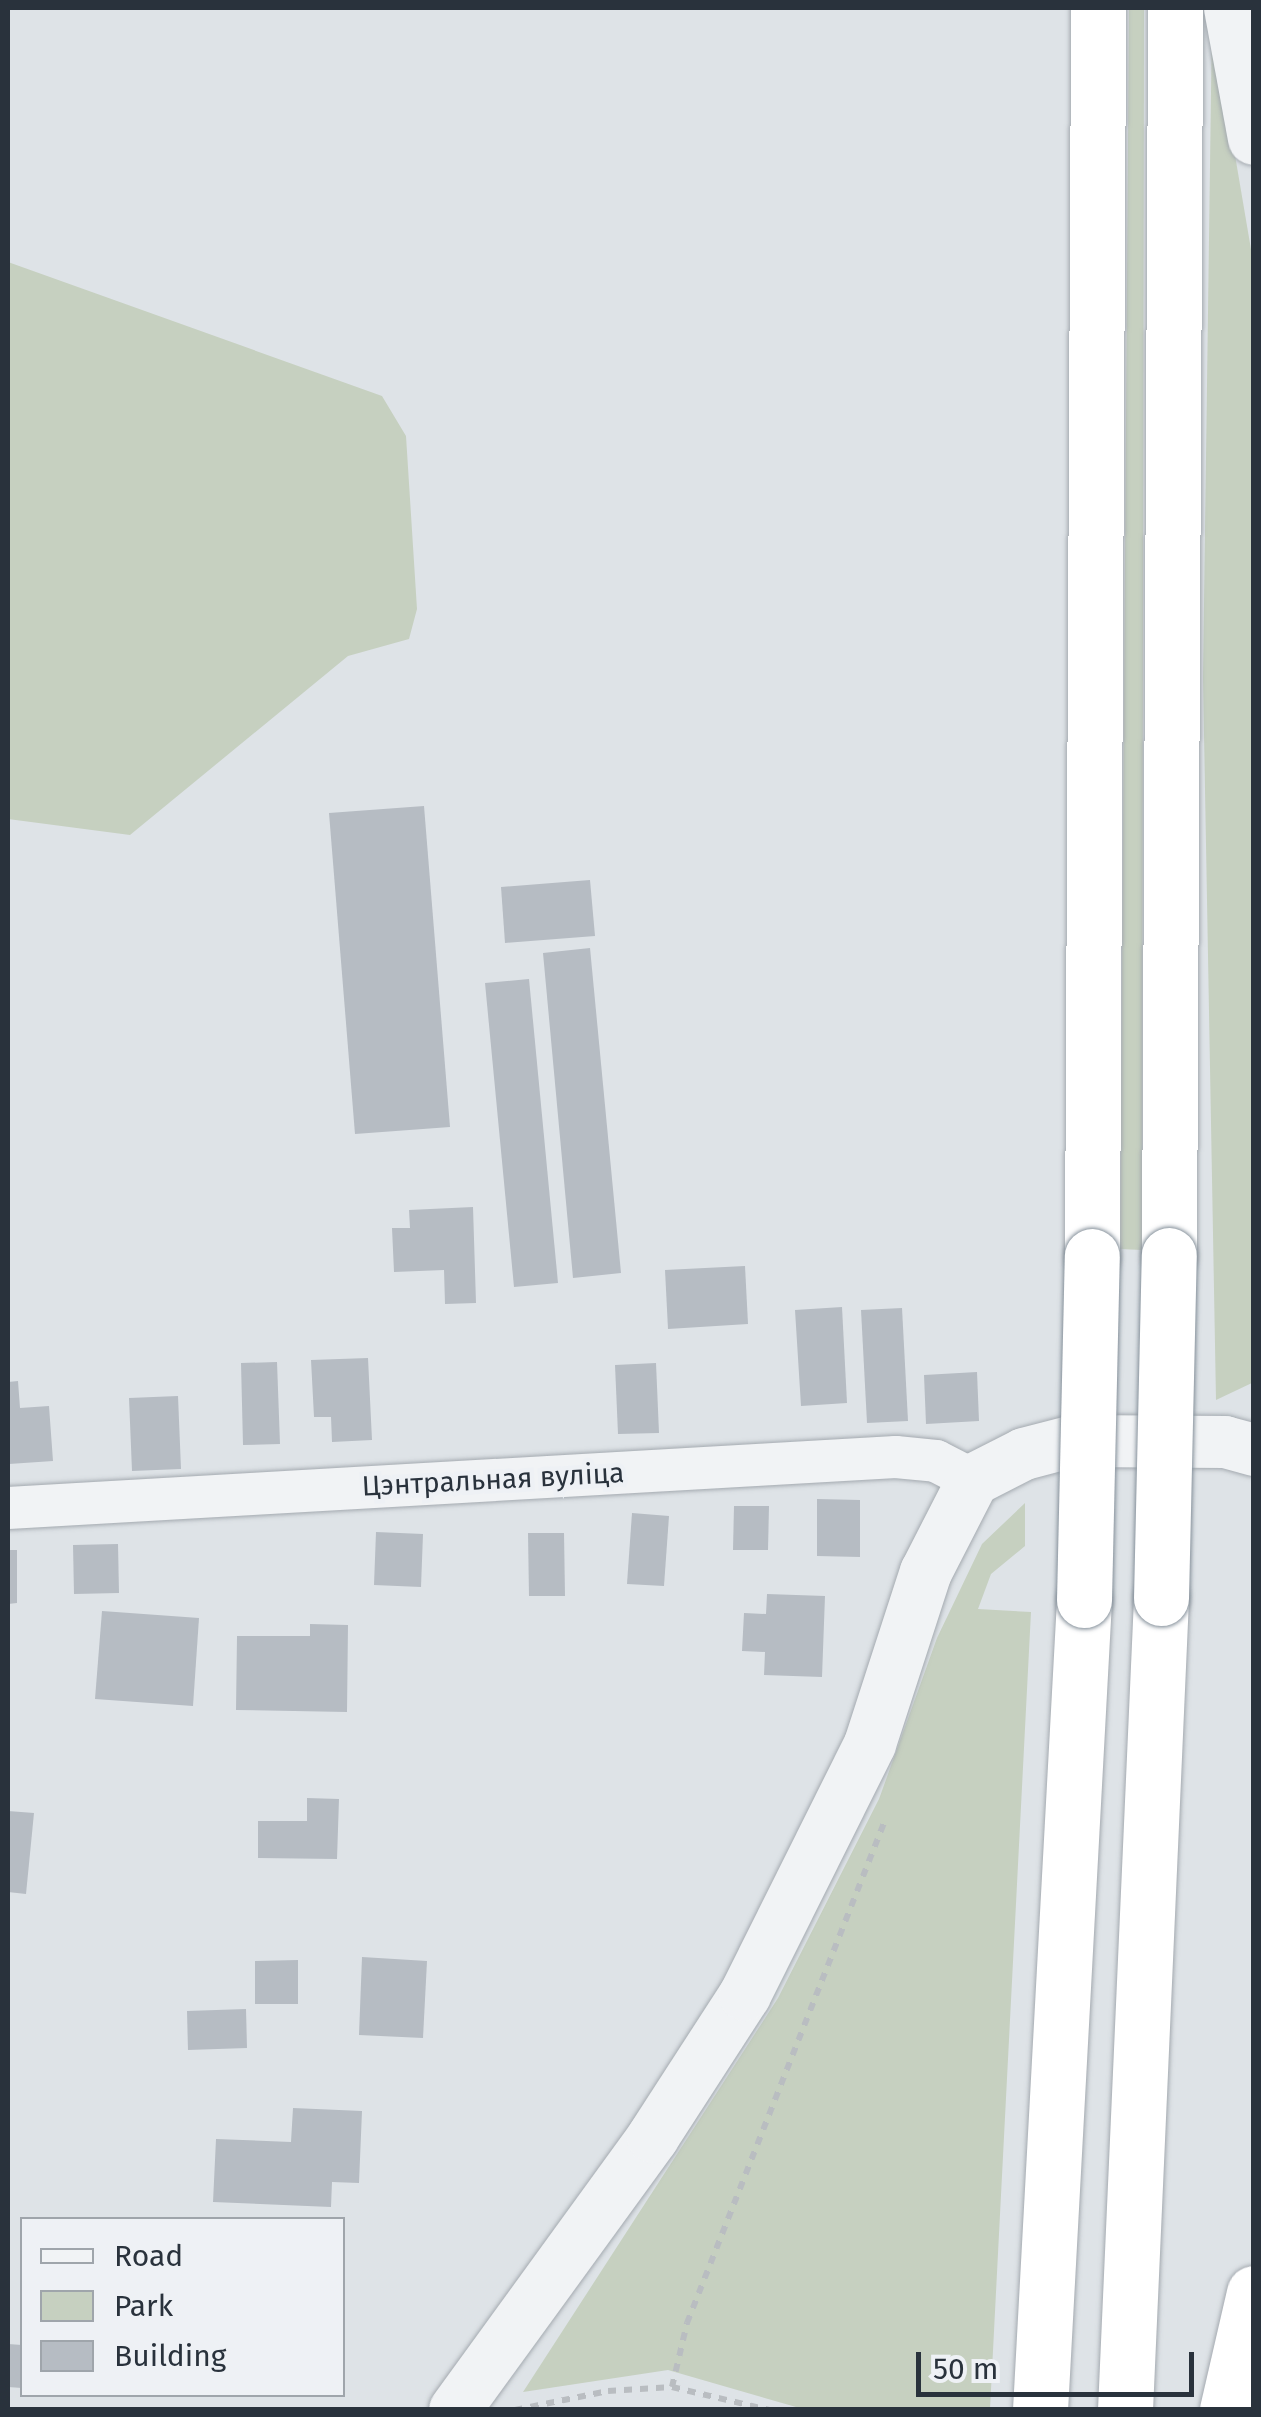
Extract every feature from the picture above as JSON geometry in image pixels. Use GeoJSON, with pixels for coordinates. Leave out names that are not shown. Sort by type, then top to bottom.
{"type":"FeatureCollection","features":[{"type":"Feature","properties":{"kind":"highway"},"geometry":{"type":"LineString","coordinates":[[1040,2410],[1084,1600],[1092,1256],[1098,8]]}},
{"type":"Feature","properties":{"kind":"highway"},"geometry":{"type":"LineString","coordinates":[[1125,2410],[1161,1598],[1169,1254],[1175,8]]}},
{"type":"Feature","properties":{"kind":"highway"},"geometry":{"type":"LineString","coordinates":[[1227,2410],[1254,2294]]}},
{"type":"Feature","properties":{"kind":"street"},"geometry":{"type":"LineString","coordinates":[[1230,8],[1254,139]]}},
{"type":"Feature","properties":{"kind":"street"},"geometry":{"type":"LineString","coordinates":[[455,2410],[653,2138],[745,1995],[870,1744],[926,1572],[973,1480],[1024,1454],[1074,1441],[1244,1440]]}},
{"type":"Feature","properties":{"kind":"street","name":"Цэнтральная вуліца"},"geometry":{"type":"LineString","coordinates":[[8,1508],[896,1458],[936,1460],[973,1480]]}},
{"type":"Feature","properties":{"kind":"path"},"geometry":{"type":"LineString","coordinates":[[672,2387],[687,2323],[888,1813]]}},
{"type":"Feature","properties":{"kind":"path"},"geometry":{"type":"LineString","coordinates":[[515,2410],[608,2391],[672,2387],[769,2410]]}},
{"type":"Feature","properties":{"kind":"green space"},"geometry":{"type":"Polygon","coordinates":[[[1129,8],[1144,8],[1142,1250],[1120,1249],[1129,8]]]}},
{"type":"Feature","properties":{"kind":"green space"},"geometry":{"type":"Polygon","coordinates":[[[1212,20],[1254,267],[1254,1382],[1216,1400],[1203,678],[1212,20]]]}},
{"type":"Feature","properties":{"kind":"green space"},"geometry":{"type":"Polygon","coordinates":[[[8,262],[382,396],[406,436],[417,609],[409,639],[348,656],[130,835],[8,819],[8,262]]]}},
{"type":"Feature","properties":{"kind":"green space"},"geometry":{"type":"Polygon","coordinates":[[[1025,1503],[1025,1546],[991,1574],[978,1609],[1031,1612],[990,2409],[803,2409],[668,2370],[523,2392],[778,1998],[879,1799],[937,1638],[982,1544],[1025,1503]]]}},
{"type":"Feature","properties":{"kind":"building"},"geometry":{"type":"Polygon","coordinates":[[[424,806],[450,1127],[355,1134],[329,813],[424,806]]]}},
{"type":"Feature","properties":{"kind":"building"},"geometry":{"type":"Polygon","coordinates":[[[590,880],[595,936],[505,943],[501,887],[590,880]]]}},
{"type":"Feature","properties":{"kind":"building"},"geometry":{"type":"Polygon","coordinates":[[[590,948],[621,1273],[573,1278],[543,953],[590,948]]]}},
{"type":"Feature","properties":{"kind":"building"},"geometry":{"type":"Polygon","coordinates":[[[529,979],[558,1283],[514,1287],[485,983],[529,979]]]}},
{"type":"Feature","properties":{"kind":"building"},"geometry":{"type":"Polygon","coordinates":[[[473,1207],[476,1303],[445,1304],[444,1270],[394,1272],[392,1228],[410,1228],[409,1210],[473,1207]]]}},
{"type":"Feature","properties":{"kind":"building"},"geometry":{"type":"Polygon","coordinates":[[[745,1266],[748,1324],[668,1329],[665,1270],[745,1266]]]}},
{"type":"Feature","properties":{"kind":"building"},"geometry":{"type":"Polygon","coordinates":[[[842,1307],[847,1403],[801,1406],[795,1310],[842,1307]]]}},
{"type":"Feature","properties":{"kind":"building"},"geometry":{"type":"Polygon","coordinates":[[[902,1308],[908,1421],[867,1423],[861,1310],[902,1308]]]}},
{"type":"Feature","properties":{"kind":"building"},"geometry":{"type":"Polygon","coordinates":[[[368,1358],[372,1440],[332,1442],[331,1417],[314,1417],[311,1360],[368,1358]]]}},
{"type":"Feature","properties":{"kind":"building"},"geometry":{"type":"Polygon","coordinates":[[[277,1362],[280,1444],[243,1445],[241,1363],[277,1362]]]}},
{"type":"Feature","properties":{"kind":"building"},"geometry":{"type":"Polygon","coordinates":[[[656,1363],[659,1433],[618,1434],[615,1365],[656,1363]]]}},
{"type":"Feature","properties":{"kind":"building"},"geometry":{"type":"Polygon","coordinates":[[[977,1372],[979,1421],[926,1424],[924,1375],[977,1372]]]}},
{"type":"Feature","properties":{"kind":"building"},"geometry":{"type":"Polygon","coordinates":[[[18,1381],[20,1408],[49,1406],[53,1461],[9,1464],[8,1382],[18,1381]]]}},
{"type":"Feature","properties":{"kind":"building"},"geometry":{"type":"Polygon","coordinates":[[[178,1396],[181,1469],[132,1471],[129,1398],[178,1396]]]}},
{"type":"Feature","properties":{"kind":"building"},"geometry":{"type":"Polygon","coordinates":[[[817,1499],[860,1500],[860,1557],[817,1556],[817,1499]]]}},
{"type":"Feature","properties":{"kind":"building"},"geometry":{"type":"Polygon","coordinates":[[[734,1506],[769,1506],[768,1550],[733,1550],[734,1506]]]}},
{"type":"Feature","properties":{"kind":"building"},"geometry":{"type":"Polygon","coordinates":[[[632,1513],[669,1516],[664,1586],[627,1584],[632,1513]]]}},
{"type":"Feature","properties":{"kind":"building"},"geometry":{"type":"Polygon","coordinates":[[[376,1532],[423,1534],[421,1587],[374,1585],[376,1532]]]}},
{"type":"Feature","properties":{"kind":"building"},"geometry":{"type":"Polygon","coordinates":[[[528,1533],[564,1533],[565,1596],[529,1596],[528,1533]]]}},
{"type":"Feature","properties":{"kind":"building"},"geometry":{"type":"Polygon","coordinates":[[[118,1544],[119,1593],[74,1594],[73,1545],[118,1544]]]}},
{"type":"Feature","properties":{"kind":"building"},"geometry":{"type":"Polygon","coordinates":[[[8,1550],[17,1550],[17,1603],[8,1604],[8,1550]]]}},
{"type":"Feature","properties":{"kind":"building"},"geometry":{"type":"Polygon","coordinates":[[[767,1594],[825,1596],[822,1677],[764,1675],[765,1652],[742,1651],[744,1613],[766,1614],[767,1594]]]}},
{"type":"Feature","properties":{"kind":"building"},"geometry":{"type":"Polygon","coordinates":[[[102,1611],[199,1618],[193,1706],[95,1699],[102,1611]]]}},
{"type":"Feature","properties":{"kind":"building"},"geometry":{"type":"Polygon","coordinates":[[[310,1624],[348,1625],[347,1712],[236,1710],[237,1636],[310,1636],[310,1624]]]}},
{"type":"Feature","properties":{"kind":"building"},"geometry":{"type":"Polygon","coordinates":[[[307,1798],[339,1799],[337,1859],[258,1858],[258,1821],[307,1821],[307,1798]]]}},
{"type":"Feature","properties":{"kind":"building"},"geometry":{"type":"Polygon","coordinates":[[[8,1811],[34,1813],[26,1894],[8,1892],[8,1811]]]}},
{"type":"Feature","properties":{"kind":"building"},"geometry":{"type":"Polygon","coordinates":[[[362,1957],[427,1961],[423,2038],[359,2035],[362,1957]]]}},
{"type":"Feature","properties":{"kind":"building"},"geometry":{"type":"Polygon","coordinates":[[[298,1960],[298,2004],[255,2004],[255,1961],[298,1960]]]}},
{"type":"Feature","properties":{"kind":"building"},"geometry":{"type":"Polygon","coordinates":[[[246,2009],[247,2048],[188,2050],[187,2011],[246,2009]]]}},
{"type":"Feature","properties":{"kind":"building"},"geometry":{"type":"Polygon","coordinates":[[[293,2108],[362,2111],[359,2183],[332,2182],[331,2207],[213,2202],[216,2139],[291,2142],[293,2108]]]}},
{"type":"Feature","properties":{"kind":"building"},"geometry":{"type":"Polygon","coordinates":[[[8,2344],[20,2345],[20,2388],[8,2387],[8,2344]]]}}]}
